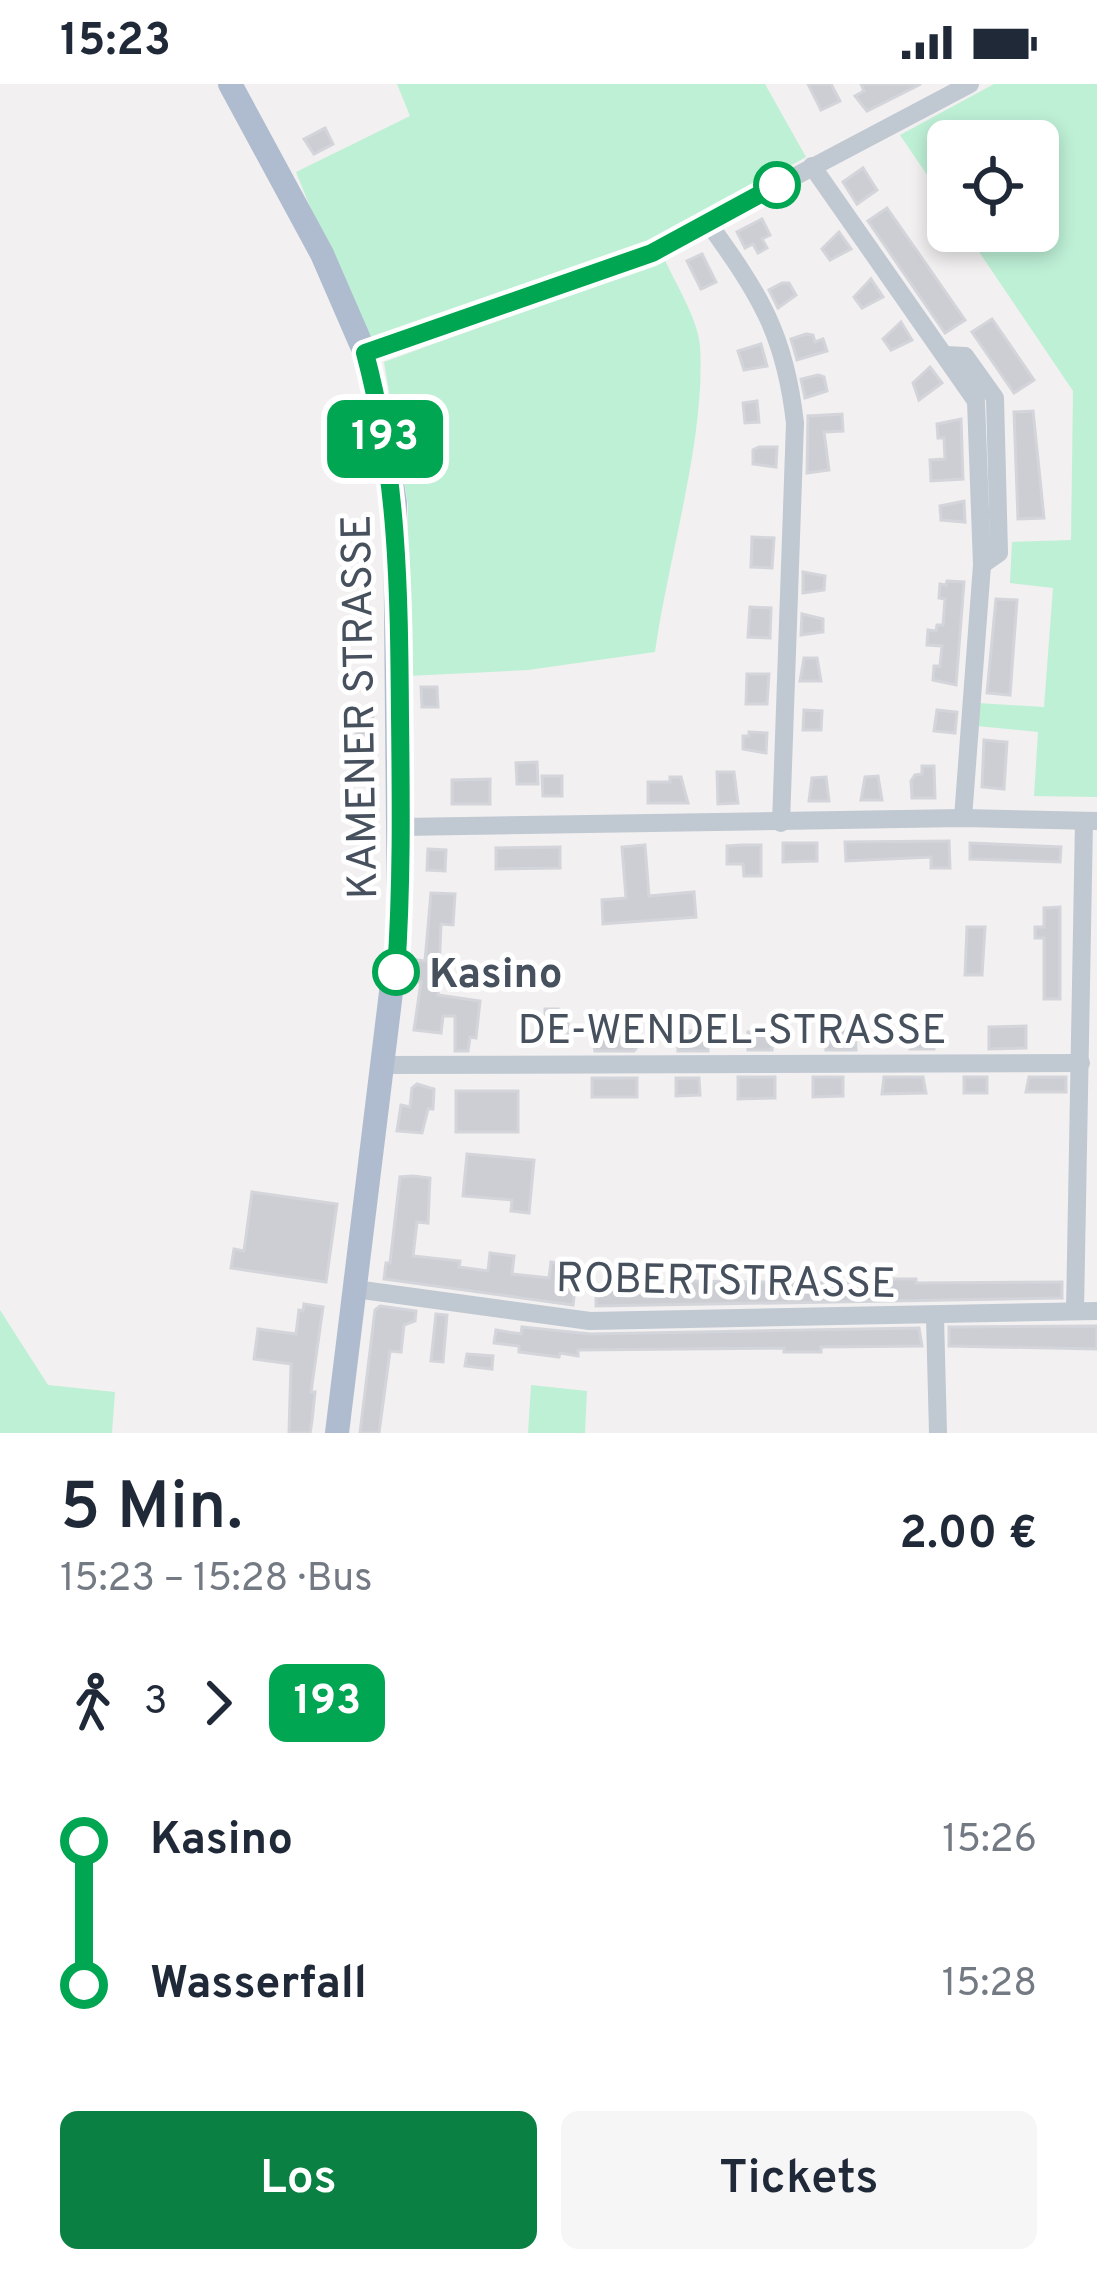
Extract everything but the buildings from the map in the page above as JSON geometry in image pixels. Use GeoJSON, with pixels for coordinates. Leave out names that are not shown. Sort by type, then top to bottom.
{"type":"FeatureCollection","features":[{"type":"Feature","properties":{"kind":"main road","name":"KAMENER STRASSE"},"geometry":{"type":"LineString","coordinates":[[230,84],[322,254],[365,353],[381,412],[395,503],[401,826],[398,950],[338,1433]]}},
{"type":"Feature","properties":{"kind":"street"},"geometry":{"type":"LineString","coordinates":[[365,353],[652,253],[970,84]]}},
{"type":"Feature","properties":{"kind":"street"},"geometry":{"type":"LineString","coordinates":[[812,166],[976,400],[988,448],[963,818]]}},
{"type":"Feature","properties":{"kind":"street"},"geometry":{"type":"LineString","coordinates":[[709,224],[771,317],[790,379],[795,423],[782,823]]}},
{"type":"Feature","properties":{"kind":"street"},"geometry":{"type":"LineString","coordinates":[[401,826],[963,818],[1091,821],[1075,1311]]}},
{"type":"Feature","properties":{"kind":"street","name":"DE-WENDEL-STRASSE"},"geometry":{"type":"LineString","coordinates":[[382,1065],[1081,1063]]}},
{"type":"Feature","properties":{"kind":"street","name":"ROBERTSTRASSE"},"geometry":{"type":"LineString","coordinates":[[355,1288],[590,1321],[1097,1311]]}},
{"type":"Feature","properties":{"kind":"street"},"geometry":{"type":"LineString","coordinates":[[935,1317],[938,1433]]}},
{"type":"Feature","properties":{"kind":"green space"},"geometry":{"type":"Polygon","coordinates":[[[397,84],[765,84],[806,157],[668,235],[366,346],[296,172],[410,116],[397,84]]]}},
{"type":"Feature","properties":{"kind":"green space"},"geometry":{"type":"Polygon","coordinates":[[[994,84],[1097,84],[1097,797],[1034,796],[1038,732],[977,726],[978,703],[1044,707],[1053,588],[1010,583],[1012,542],[1071,540],[1073,391],[979,252],[1059,252],[1059,120],[928,120],[994,84]]]}},
{"type":"Feature","properties":{"kind":"green space"},"geometry":{"type":"Polygon","coordinates":[[[927,120],[927,175],[900,135],[927,120]]]}},
{"type":"Feature","properties":{"kind":"green space"},"geometry":{"type":"Polygon","coordinates":[[[665,260],[695,325],[700,382],[692,458],[655,652],[528,670],[408,676],[408,505],[384,362],[665,260]]]}},
{"type":"Feature","properties":{"kind":"green space"},"geometry":{"type":"Polygon","coordinates":[[[0,1310],[48,1385],[115,1392],[112,1433],[0,1433],[0,1310]]]}},
{"type":"Feature","properties":{"kind":"green space"},"geometry":{"type":"Polygon","coordinates":[[[531,1385],[587,1391],[585,1433],[528,1433],[531,1385]]]}},
{"type":"Feature","properties":{"kind":"bus line","name":"193"},"geometry":{"type":"LineString","coordinates":[[396,972],[402,875],[395,503],[381,412],[365,353],[652,253],[777,185]]}},
{"type":"Feature","properties":{"kind":"place","name":"Kasino"},"geometry":{"type":"Point","coordinates":[396,972]}}]}
